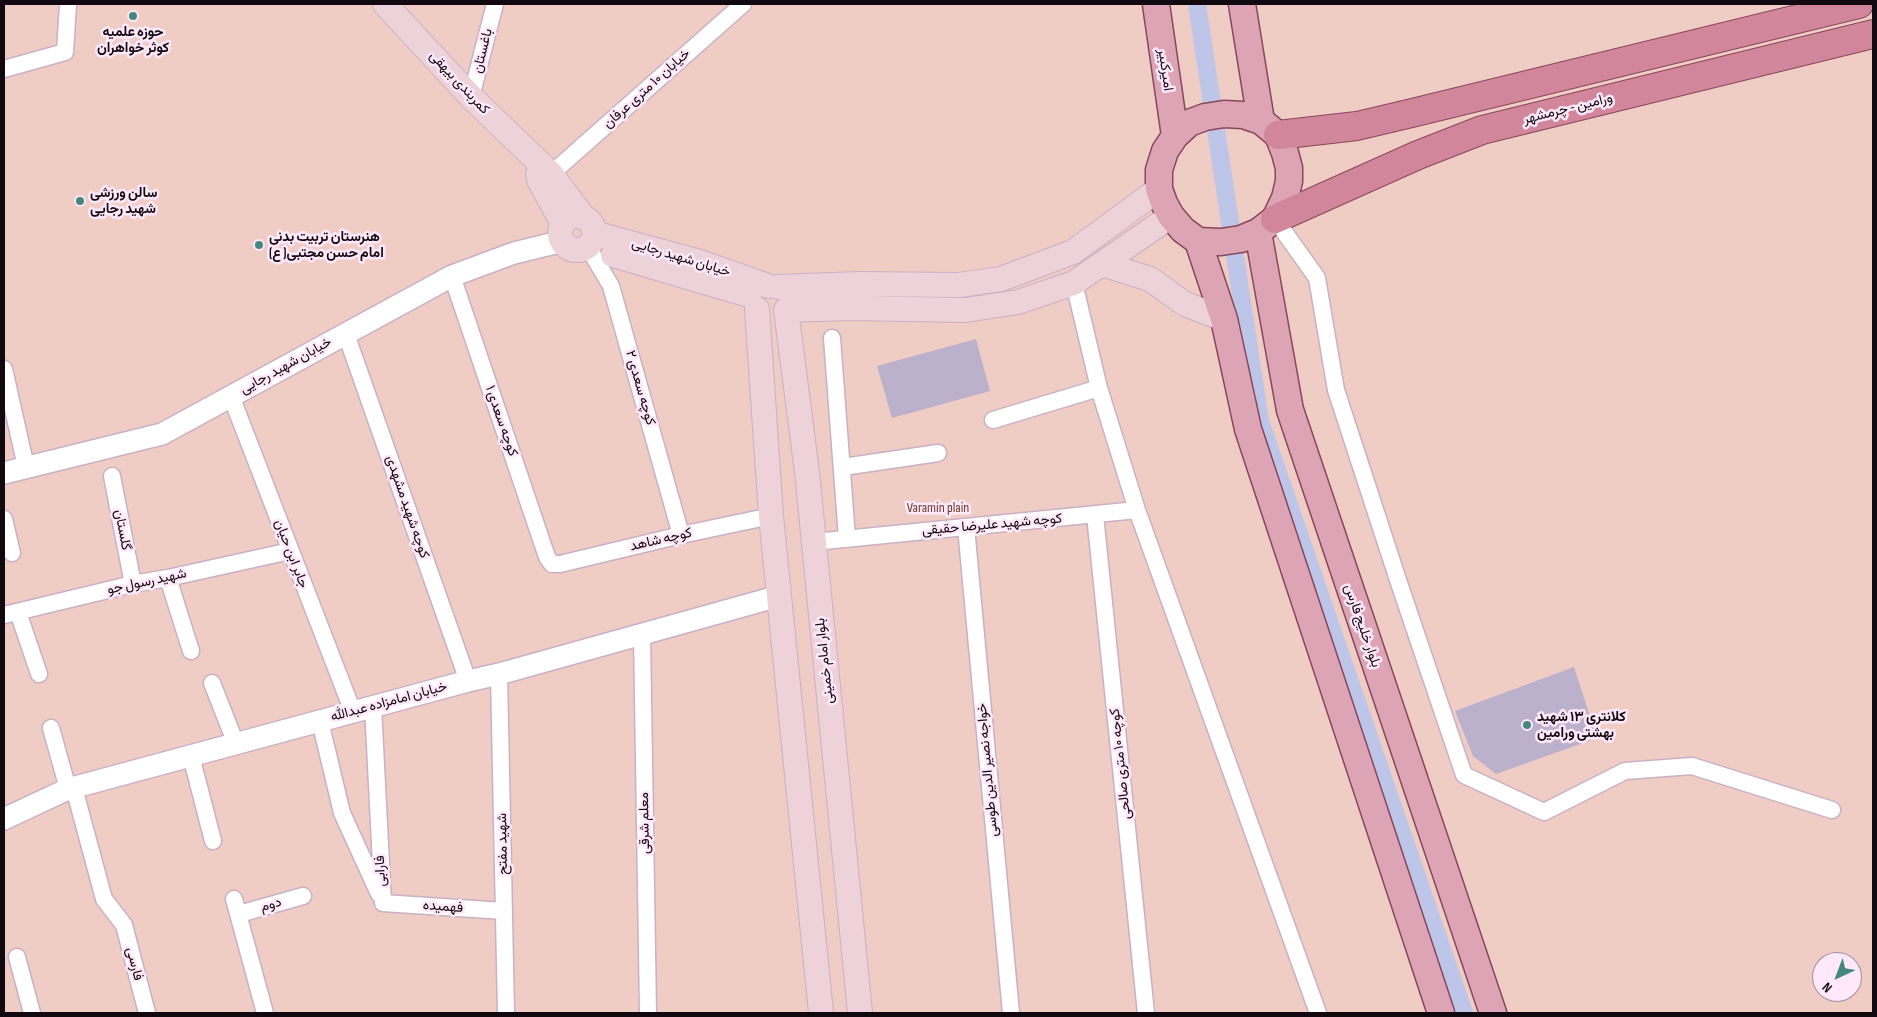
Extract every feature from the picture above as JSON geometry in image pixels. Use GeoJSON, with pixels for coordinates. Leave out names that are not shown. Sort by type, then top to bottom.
{"type":"FeatureCollection","features":[{"type":"Feature","properties":{"kind":"highway"},"geometry":{"type":"LineString","coordinates":[[1269,128],[1357,126],[1859,4]]}},
{"type":"Feature","properties":{"kind":"highway","name":"ورامین - چرمشهر"},"geometry":{"type":"LineString","coordinates":[[1239,235],[1418,155],[1482,130],[1873,34]]}},
{"type":"Feature","properties":{"kind":"main road","name":"کمربندی بیهقی"},"geometry":{"type":"LineString","coordinates":[[385,4],[471,98],[543,167]]}},
{"type":"Feature","properties":{"kind":"main road","name":"امیرکبیر"},"geometry":{"type":"LineString","coordinates":[[1156,4],[1175,136]]}},
{"type":"Feature","properties":{"kind":"main road"},"geometry":{"type":"LineString","coordinates":[[1242,4],[1269,128],[1285,153],[1289,181],[1285,198],[1239,235],[1224,319],[1248,429],[1441,1013]]}},
{"type":"Feature","properties":{"kind":"main road"},"geometry":{"type":"LineString","coordinates":[[1239,235],[1183,230],[1171,216],[1159,189],[1161,164],[1165,151],[1175,136],[1189,123],[1215,115],[1243,115],[1269,128]]}},
{"type":"Feature","properties":{"kind":"main road"},"geometry":{"type":"LineString","coordinates":[[543,167],[539,180],[578,233]]}},
{"type":"Feature","properties":{"kind":"main road"},"geometry":{"type":"LineString","coordinates":[[821,1013],[771,516],[765,295],[861,284],[959,285],[1001,279],[1073,252],[1159,189]]}},
{"type":"Feature","properties":{"kind":"main road"},"geometry":{"type":"LineString","coordinates":[[786,310],[851,308],[965,310],[1018,302],[1074,283],[1171,216]]}},
{"type":"Feature","properties":{"kind":"main road","name":"خیابان شهید رجایی"},"geometry":{"type":"LineString","coordinates":[[578,233],[700,262],[765,295],[763,317],[768,319],[779,317],[786,310]]}},
{"type":"Feature","properties":{"kind":"main road","name":"بلوار خلیج فارس"},"geometry":{"type":"LineString","coordinates":[[1239,235],[1290,410],[1493,1013]]}},
{"type":"Feature","properties":{"kind":"main road"},"geometry":{"type":"LineString","coordinates":[[1102,264],[1150,279],[1185,304],[1224,319]]}},
{"type":"Feature","properties":{"kind":"main road","name":"بلوار امام خمینی"},"geometry":{"type":"LineString","coordinates":[[786,310],[807,472],[860,1013]]}},
{"type":"Feature","properties":{"kind":"street"},"geometry":{"type":"LineString","coordinates":[[4,69],[65,52],[68,4]]}},
{"type":"Feature","properties":{"kind":"street","name":"باغستان"},"geometry":{"type":"LineString","coordinates":[[471,98],[495,4]]}},
{"type":"Feature","properties":{"kind":"street","name":"خیابان ۱۰ متری عرفان"},"geometry":{"type":"LineString","coordinates":[[543,167],[743,4]]}},
{"type":"Feature","properties":{"kind":"street","name":"خیابان شهید رجایی"},"geometry":{"type":"LineString","coordinates":[[4,472],[162,434],[452,276],[514,253],[578,233]]}},
{"type":"Feature","properties":{"kind":"street","name":"کوچه سعدی ۲"},"geometry":{"type":"LineString","coordinates":[[578,233],[611,286],[681,535]]}},
{"type":"Feature","properties":{"kind":"street"},"geometry":{"type":"LineString","coordinates":[[1239,235],[1317,278],[1336,390],[1464,775],[1544,812],[1625,771],[1692,766],[1832,810]]}},
{"type":"Feature","properties":{"kind":"street","name":"کوچه سعدی ۱"},"geometry":{"type":"LineString","coordinates":[[452,276],[546,557],[552,564]]}},
{"type":"Feature","properties":{"kind":"street"},"geometry":{"type":"LineString","coordinates":[[1074,283],[1099,388],[1138,510],[1318,1013]]}},
{"type":"Feature","properties":{"kind":"street","name":"کوچه شهید مشهدی"},"geometry":{"type":"LineString","coordinates":[[346,334],[468,681]]}},
{"type":"Feature","properties":{"kind":"street"},"geometry":{"type":"LineString","coordinates":[[832,338],[847,538]]}},
{"type":"Feature","properties":{"kind":"street"},"geometry":{"type":"LineString","coordinates":[[4,369],[26,467]]}},
{"type":"Feature","properties":{"kind":"street"},"geometry":{"type":"LineString","coordinates":[[993,420],[1099,388]]}},
{"type":"Feature","properties":{"kind":"street","name":"جابر ابن حیان"},"geometry":{"type":"LineString","coordinates":[[231,396],[353,712]]}},
{"type":"Feature","properties":{"kind":"street"},"geometry":{"type":"LineString","coordinates":[[843,467],[938,453]]}},
{"type":"Feature","properties":{"kind":"street","name":"گلستان"},"geometry":{"type":"LineString","coordinates":[[112,476],[132,584]]}},
{"type":"Feature","properties":{"kind":"street","name":"کوچه شهید علیرضا حقیقی"},"geometry":{"type":"LineString","coordinates":[[814,542],[1138,510]]}},
{"type":"Feature","properties":{"kind":"street","name":"کوچه ۱۰ متری صالحی"},"geometry":{"type":"LineString","coordinates":[[1096,515],[1146,1013]]}},
{"type":"Feature","properties":{"kind":"street","name":"کوچه شاهد"},"geometry":{"type":"LineString","coordinates":[[552,564],[560,564],[771,516]]}},
{"type":"Feature","properties":{"kind":"street"},"geometry":{"type":"LineString","coordinates":[[4,518],[12,553]]}},
{"type":"Feature","properties":{"kind":"street","name":"خواجه نصیر الدین طوسی"},"geometry":{"type":"LineString","coordinates":[[966,527],[1011,1013]]}},
{"type":"Feature","properties":{"kind":"street","name":"شهید رسول جو"},"geometry":{"type":"LineString","coordinates":[[11,614],[132,584],[290,551]]}},
{"type":"Feature","properties":{"kind":"street"},"geometry":{"type":"LineString","coordinates":[[168,578],[191,651]]}},
{"type":"Feature","properties":{"kind":"street","name":"خیابان امامزاده عبدالله"},"geometry":{"type":"LineString","coordinates":[[4,819],[71,789],[373,706],[499,674],[779,596]]}},
{"type":"Feature","properties":{"kind":"street"},"geometry":{"type":"LineString","coordinates":[[11,614],[39,674]]}},
{"type":"Feature","properties":{"kind":"street","name":"معلم شرقی"},"geometry":{"type":"LineString","coordinates":[[642,634],[648,1013]]}},
{"type":"Feature","properties":{"kind":"street","name":"شهید مفتح"},"geometry":{"type":"LineString","coordinates":[[499,674],[506,1013]]}},
{"type":"Feature","properties":{"kind":"street"},"geometry":{"type":"LineString","coordinates":[[212,682],[236,744]]}},
{"type":"Feature","properties":{"kind":"street","name":"فارابی"},"geometry":{"type":"LineString","coordinates":[[373,706],[383,903]]}},
{"type":"Feature","properties":{"kind":"street","name":"فارابی"},"geometry":{"type":"LineString","coordinates":[[320,721],[342,813],[383,903]]}},
{"type":"Feature","properties":{"kind":"street","name":"فارسی"},"geometry":{"type":"LineString","coordinates":[[51,728],[104,899],[119,916],[124,925],[147,1013]]}},
{"type":"Feature","properties":{"kind":"street"},"geometry":{"type":"LineString","coordinates":[[191,756],[213,840]]}},
{"type":"Feature","properties":{"kind":"street","name":"دوم"},"geometry":{"type":"LineString","coordinates":[[265,1013],[237,907],[303,896]]}},
{"type":"Feature","properties":{"kind":"street","name":"فهمیده"},"geometry":{"type":"LineString","coordinates":[[383,903],[504,911]]}},
{"type":"Feature","properties":{"kind":"street"},"geometry":{"type":"LineString","coordinates":[[17,958],[32,1013]]}},
{"type":"Feature","properties":{"kind":"green space","name":"Varamin plain"},"geometry":{"type":"Polygon","coordinates":[[[4,4],[1873,4],[1873,1013],[4,1013],[4,4]]]}},
{"type":"Feature","properties":{"kind":"building"},"geometry":{"type":"Polygon","coordinates":[[[976,339],[990,391],[892,418],[877,366],[976,339]]]}},
{"type":"Feature","properties":{"kind":"building","name":"کلانتری ۱۳ شهید بهشتی ورامین"},"geometry":{"type":"Polygon","coordinates":[[[1574,667],[1597,738],[1496,774],[1473,756],[1455,711],[1574,667]]]}},
{"type":"Feature","properties":{"kind":"waterway"},"geometry":{"type":"LineString","coordinates":[[1197,4],[1260,421],[1464,1013]]}},
{"type":"Feature","properties":{"kind":"place","name":"حوزه علمیه کوثر خواهران"},"geometry":{"type":"Point","coordinates":[133,16]}},
{"type":"Feature","properties":{"kind":"place","name":"سالن ورزشی شهید رجایی"},"geometry":{"type":"Point","coordinates":[80,201]}},
{"type":"Feature","properties":{"kind":"place","name":"هنرستان تربیت بدنی امام حسن مجتبی( ع)"},"geometry":{"type":"Point","coordinates":[259,245]}},
{"type":"Feature","properties":{"kind":"place","name":"کلانتری ۱۳ شهید بهشتی ورامین"},"geometry":{"type":"Point","coordinates":[1527,725]}}]}
